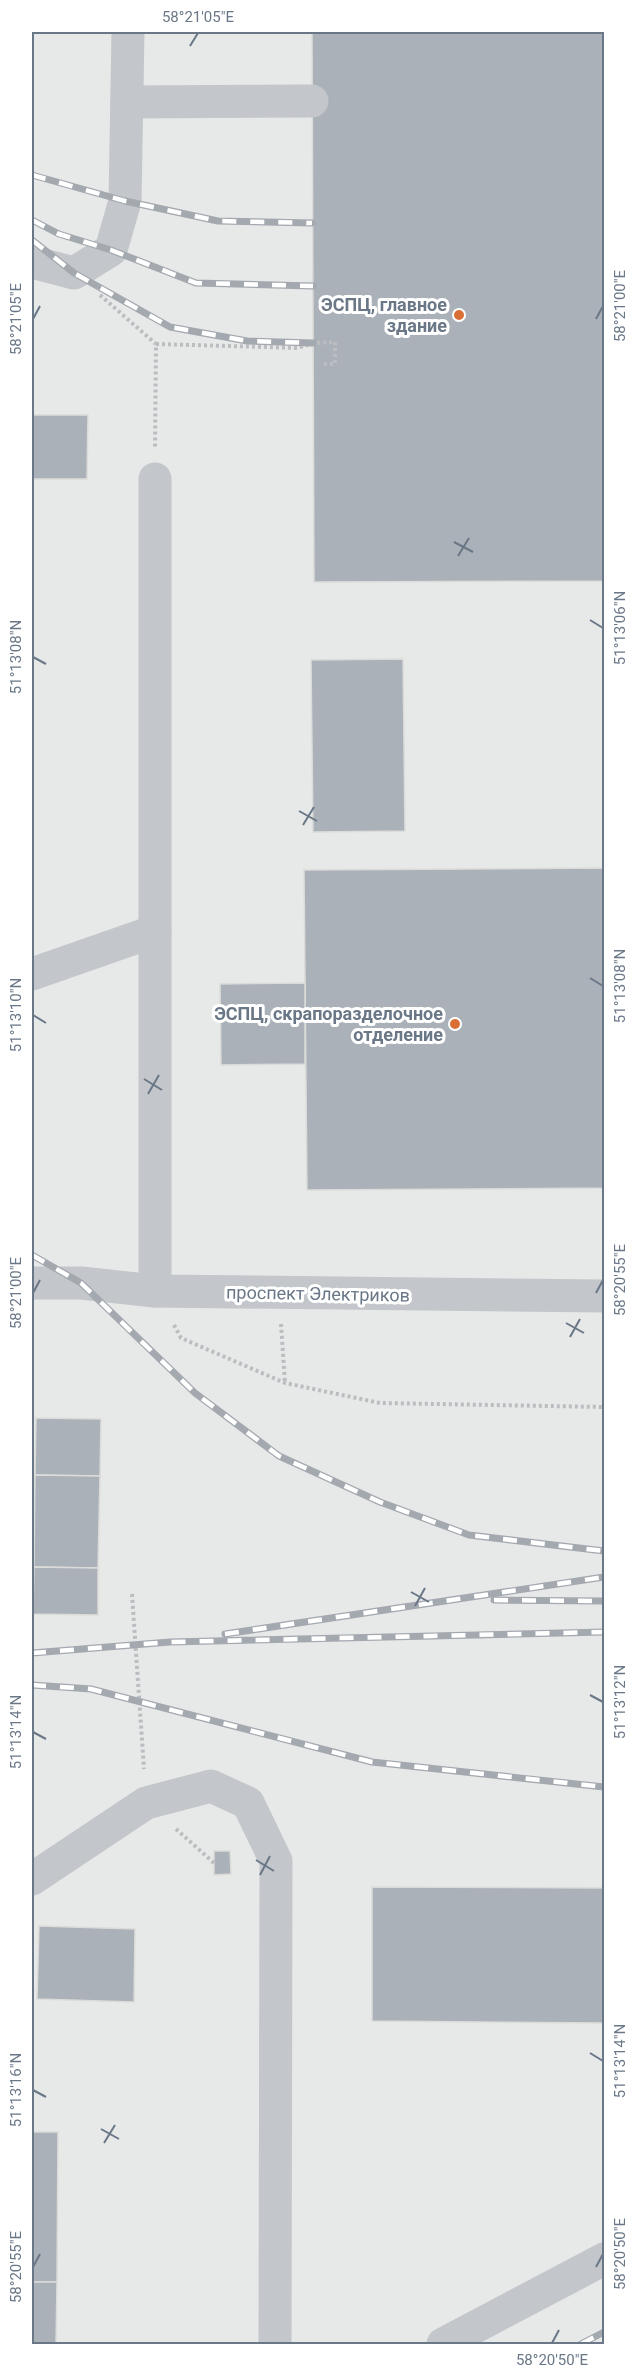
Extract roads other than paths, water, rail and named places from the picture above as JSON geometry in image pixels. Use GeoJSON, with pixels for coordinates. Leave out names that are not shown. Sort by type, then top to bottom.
{"type":"FeatureCollection","features":[{"type":"Feature","properties":{"kind":"street"},"geometry":{"type":"LineString","coordinates":[[32,262],[75,273],[111,250],[125,201],[128,32]]}},
{"type":"Feature","properties":{"kind":"street"},"geometry":{"type":"LineString","coordinates":[[127,102],[312,101]]}},
{"type":"Feature","properties":{"kind":"street"},"geometry":{"type":"LineString","coordinates":[[154,1291],[155,479]]}},
{"type":"Feature","properties":{"kind":"street"},"geometry":{"type":"LineString","coordinates":[[32,974],[155,931]]}},
{"type":"Feature","properties":{"kind":"street","name":"проспект Электриков"},"geometry":{"type":"LineString","coordinates":[[32,1283],[81,1283],[154,1291],[279,1294],[604,1296]]}},
{"type":"Feature","properties":{"kind":"street"},"geometry":{"type":"LineString","coordinates":[[32,1879],[147,1803],[211,1786],[248,1803],[276,1861],[275,2344]]}},
{"type":"Feature","properties":{"kind":"street"},"geometry":{"type":"LineString","coordinates":[[443,2344],[604,2259]]}},
{"type":"Feature","properties":{"kind":"railway"},"geometry":{"type":"LineString","coordinates":[[32,175],[125,201],[218,221],[312,223]]}},
{"type":"Feature","properties":{"kind":"railway"},"geometry":{"type":"LineString","coordinates":[[32,220],[59,234],[111,250],[196,283],[313,286]]}},
{"type":"Feature","properties":{"kind":"railway"},"geometry":{"type":"LineString","coordinates":[[32,240],[74,273],[170,327],[247,341],[313,343]]}},
{"type":"Feature","properties":{"kind":"railway"},"geometry":{"type":"LineString","coordinates":[[32,1255],[81,1283],[195,1393],[279,1456],[380,1502],[469,1535],[604,1551]]}},
{"type":"Feature","properties":{"kind":"railway"},"geometry":{"type":"LineString","coordinates":[[225,1634],[604,1577]]}},
{"type":"Feature","properties":{"kind":"railway"},"geometry":{"type":"LineString","coordinates":[[494,1600],[604,1601]]}},
{"type":"Feature","properties":{"kind":"railway"},"geometry":{"type":"LineString","coordinates":[[32,1653],[170,1642],[604,1632]]}},
{"type":"Feature","properties":{"kind":"railway"},"geometry":{"type":"LineString","coordinates":[[32,1685],[91,1689],[372,1762],[604,1787]]}},
{"type":"Feature","properties":{"kind":"railway"},"geometry":{"type":"LineString","coordinates":[[581,2344],[604,2332]]}},
{"type":"Feature","properties":{"kind":"place","name":"ЭСПЦ, главное здание"},"geometry":{"type":"Point","coordinates":[459,315]}},
{"type":"Feature","properties":{"kind":"place","name":"ЭСПЦ, скрапоразделочное отделение"},"geometry":{"type":"Point","coordinates":[455,1024]}}]}
